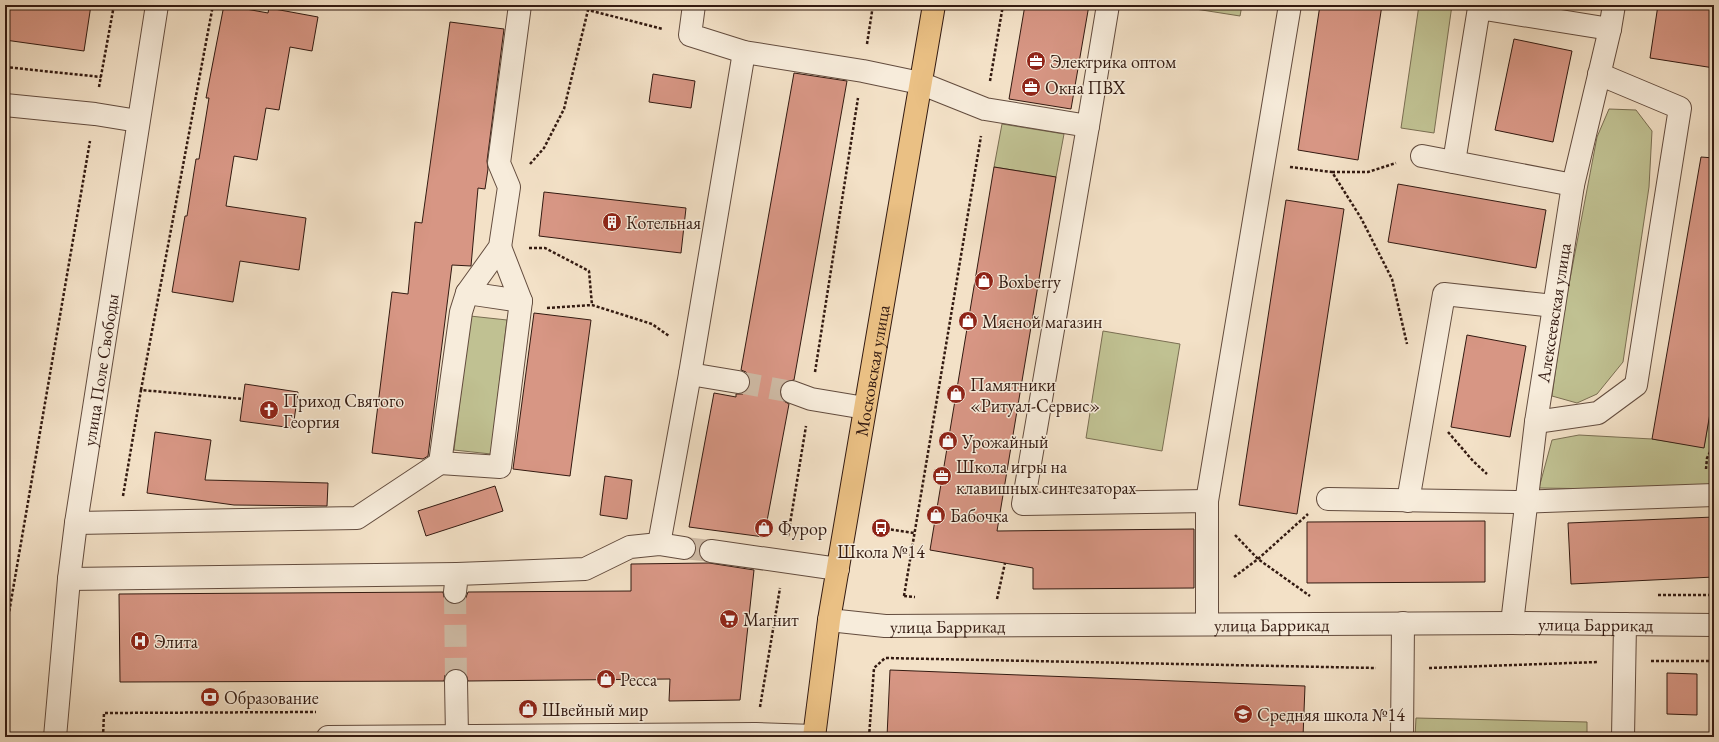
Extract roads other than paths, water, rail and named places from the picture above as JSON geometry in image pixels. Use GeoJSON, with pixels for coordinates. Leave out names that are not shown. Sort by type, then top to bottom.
{"type":"FeatureCollection","features":[{"type":"Feature","properties":{"kind":"main road","name":"Московская улица"},"geometry":{"type":"LineString","coordinates":[[814,737],[829,620],[934,5]]}},
{"type":"Feature","properties":{"kind":"street","name":"улица Поле Свободы"},"geometry":{"type":"LineString","coordinates":[[56,737],[69,579],[76,523],[157,5]]}},
{"type":"Feature","properties":{"kind":"street"},"geometry":{"type":"LineString","coordinates":[[440,463],[461,312],[467,293],[500,247],[509,187],[499,163],[520,5]]}},
{"type":"Feature","properties":{"kind":"street"},"geometry":{"type":"LineString","coordinates":[[694,5],[690,36],[744,52],[920,83],[985,109],[1088,126]]}},
{"type":"Feature","properties":{"kind":"street"},"geometry":{"type":"LineString","coordinates":[[1108,5],[1022,504],[1207,501]]}},
{"type":"Feature","properties":{"kind":"street"},"geometry":{"type":"LineString","coordinates":[[1207,624],[1207,501],[1290,5]]}},
{"type":"Feature","properties":{"kind":"street","name":"Алексеевская улица"},"geometry":{"type":"LineString","coordinates":[[1512,623],[1521,502],[1536,422],[1574,185],[1610,29],[1614,5]]}},
{"type":"Feature","properties":{"kind":"street"},"geometry":{"type":"LineString","coordinates":[[1454,162],[1479,8],[1610,29]]}},
{"type":"Feature","properties":{"kind":"street"},"geometry":{"type":"LineString","coordinates":[[659,544],[692,364],[744,52]]}},
{"type":"Feature","properties":{"kind":"street"},"geometry":{"type":"LineString","coordinates":[[1536,422],[1598,413],[1636,385],[1680,108],[1599,74]]}},
{"type":"Feature","properties":{"kind":"street"},"geometry":{"type":"LineString","coordinates":[[5,105],[95,114],[138,121]]}},
{"type":"Feature","properties":{"kind":"street"},"geometry":{"type":"LineString","coordinates":[[1422,156],[1574,185]]}},
{"type":"Feature","properties":{"kind":"street"},"geometry":{"type":"LineString","coordinates":[[76,523],[357,518],[440,463],[500,467],[521,301],[500,247]]}},
{"type":"Feature","properties":{"kind":"street"},"geometry":{"type":"LineString","coordinates":[[467,293],[521,301]]}},
{"type":"Feature","properties":{"kind":"street"},"geometry":{"type":"LineString","coordinates":[[1408,501],[1444,294],[1554,306]]}},
{"type":"Feature","properties":{"kind":"street"},"geometry":{"type":"LineString","coordinates":[[692,364],[738,382]]}},
{"type":"Feature","properties":{"kind":"street"},"geometry":{"type":"LineString","coordinates":[[792,392],[811,399],[865,408]]}},
{"type":"Feature","properties":{"kind":"street"},"geometry":{"type":"LineString","coordinates":[[1328,499],[1521,502],[1714,495]]}},
{"type":"Feature","properties":{"kind":"street"},"geometry":{"type":"LineString","coordinates":[[69,579],[456,583],[585,569],[630,547],[659,544],[684,548]]}},
{"type":"Feature","properties":{"kind":"street"},"geometry":{"type":"LineString","coordinates":[[711,551],[838,569]]}},
{"type":"Feature","properties":{"kind":"street","name":"улица Баррикад"},"geometry":{"type":"LineString","coordinates":[[829,620],[885,626],[1403,623],[1714,625]]}},
{"type":"Feature","properties":{"kind":"street"},"geometry":{"type":"LineString","coordinates":[[1402,737],[1403,623]]}},
{"type":"Feature","properties":{"kind":"street"},"geometry":{"type":"LineString","coordinates":[[1622,737],[1625,624]]}},
{"type":"Feature","properties":{"kind":"street"},"geometry":{"type":"LineString","coordinates":[[456,681],[457,736]]}},
{"type":"Feature","properties":{"kind":"street"},"geometry":{"type":"LineString","coordinates":[[328,737],[756,734],[814,737]]}},
{"type":"Feature","properties":{"kind":"tunnel"},"geometry":{"type":"LineString","coordinates":[[738,382],[792,392]]}},
{"type":"Feature","properties":{"kind":"tunnel"},"geometry":{"type":"LineString","coordinates":[[684,548],[711,551]]}},
{"type":"Feature","properties":{"kind":"tunnel"},"geometry":{"type":"LineString","coordinates":[[455,592],[456,681]]}},
{"type":"Feature","properties":{"kind":"place","name":"Электрика оптом"},"geometry":{"type":"Point","coordinates":[1036,61]}},
{"type":"Feature","properties":{"kind":"place","name":"Окна ПВХ"},"geometry":{"type":"Point","coordinates":[1031,87]}},
{"type":"Feature","properties":{"kind":"place","name":"Котельная"},"geometry":{"type":"Point","coordinates":[612,222]}},
{"type":"Feature","properties":{"kind":"place","name":"Boxberry"},"geometry":{"type":"Point","coordinates":[984,281]}},
{"type":"Feature","properties":{"kind":"place","name":"Мясной магазин"},"geometry":{"type":"Point","coordinates":[968,321]}},
{"type":"Feature","properties":{"kind":"place","name":"Памятники «Ритуал-Сервис»"},"geometry":{"type":"Point","coordinates":[956,394]}},
{"type":"Feature","properties":{"kind":"place","name":"Приход Святого Георгия"},"geometry":{"type":"Point","coordinates":[269,410]}},
{"type":"Feature","properties":{"kind":"place","name":"Урожайный"},"geometry":{"type":"Point","coordinates":[948,441]}},
{"type":"Feature","properties":{"kind":"place","name":"Школа игры на клавишных синтезаторах"},"geometry":{"type":"Point","coordinates":[942,476]}},
{"type":"Feature","properties":{"kind":"place","name":"Бабочка"},"geometry":{"type":"Point","coordinates":[936,515]}},
{"type":"Feature","properties":{"kind":"place","name":"Фурор"},"geometry":{"type":"Point","coordinates":[764,528]}},
{"type":"Feature","properties":{"kind":"place","name":"Школа №14"},"geometry":{"type":"Point","coordinates":[881,528]}},
{"type":"Feature","properties":{"kind":"place","name":"Магнит"},"geometry":{"type":"Point","coordinates":[729,619]}},
{"type":"Feature","properties":{"kind":"place","name":"Элита"},"geometry":{"type":"Point","coordinates":[140,641]}},
{"type":"Feature","properties":{"kind":"place","name":"Ресса"},"geometry":{"type":"Point","coordinates":[606,679]}},
{"type":"Feature","properties":{"kind":"place","name":"Образование"},"geometry":{"type":"Point","coordinates":[210,697]}},
{"type":"Feature","properties":{"kind":"place","name":"Швейный мир"},"geometry":{"type":"Point","coordinates":[528,709]}},
{"type":"Feature","properties":{"kind":"place","name":"Средняя школа №14"},"geometry":{"type":"Point","coordinates":[1243,714]}}]}
